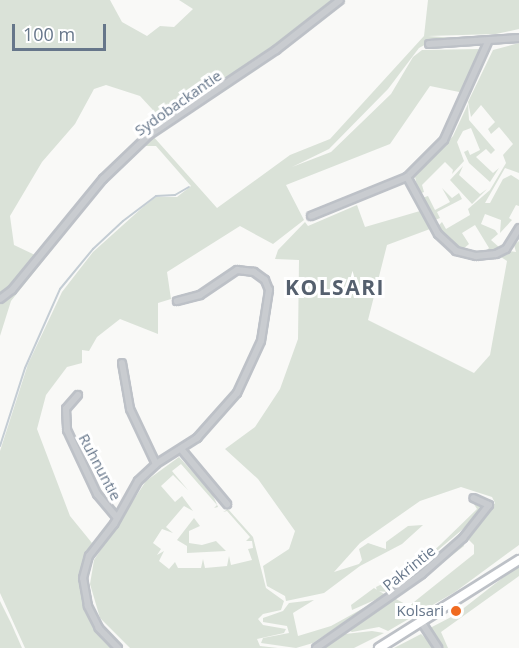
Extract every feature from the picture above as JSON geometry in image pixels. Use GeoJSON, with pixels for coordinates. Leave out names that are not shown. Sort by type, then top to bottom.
{"type":"FeatureCollection","features":[{"type":"Feature","properties":{"kind":"main road"},"geometry":{"type":"LineString","coordinates":[[379,648],[519,560]]}},
{"type":"Feature","properties":{"kind":"street","name":"Sydobackantie"},"geometry":{"type":"LineString","coordinates":[[0,299],[12,290],[103,179],[149,135],[276,50],[340,0]]}},
{"type":"Feature","properties":{"kind":"street"},"geometry":{"type":"LineString","coordinates":[[429,44],[488,42],[519,38]]}},
{"type":"Feature","properties":{"kind":"street"},"geometry":{"type":"LineString","coordinates":[[311,216],[407,177],[444,140],[488,42]]}},
{"type":"Feature","properties":{"kind":"street"},"geometry":{"type":"LineString","coordinates":[[407,177],[438,234],[456,251],[476,256],[496,254],[506,249],[519,228]]}},
{"type":"Feature","properties":{"kind":"street"},"geometry":{"type":"LineString","coordinates":[[118,648],[94,620],[83,578],[88,556],[117,518],[133,488],[156,464],[180,449],[224,410],[247,375],[268,315],[269,290],[265,280],[254,272],[237,270],[200,295],[177,301]]}},
{"type":"Feature","properties":{"kind":"street"},"geometry":{"type":"LineString","coordinates":[[122,363],[130,409],[156,464]]}},
{"type":"Feature","properties":{"kind":"street","name":"Ruhnuntie"},"geometry":{"type":"LineString","coordinates":[[78,395],[68,404],[67,430],[97,494],[117,518]]}},
{"type":"Feature","properties":{"kind":"street"},"geometry":{"type":"LineString","coordinates":[[180,449],[227,504]]}},
{"type":"Feature","properties":{"kind":"street","name":"Pakrintie"},"geometry":{"type":"LineString","coordinates":[[316,648],[422,574],[463,538],[489,505],[473,498]]}},
{"type":"Feature","properties":{"kind":"street"},"geometry":{"type":"LineString","coordinates":[[422,622],[438,648]]}},
{"type":"Feature","properties":{"kind":"shaded area"},"geometry":{"type":"Polygon","coordinates":[[[0,0],[110,0],[122,22],[147,36],[160,26],[174,27],[193,9],[179,0],[335,0],[270,50],[164,122],[140,96],[106,85],[94,89],[75,124],[42,162],[10,216],[14,245],[35,255],[5,294],[8,297],[95,191],[152,135],[217,208],[290,155],[330,139],[424,36],[428,0],[519,0],[519,29],[496,34],[428,36],[481,40],[430,42],[419,48],[388,89],[329,149],[292,167],[331,152],[391,94],[413,57],[422,50],[479,49],[464,93],[430,86],[390,144],[286,185],[304,220],[273,244],[240,226],[167,272],[171,299],[158,303],[158,334],[120,319],[97,337],[89,351],[82,350],[82,363],[67,367],[46,395],[37,429],[70,516],[92,543],[82,565],[82,594],[91,622],[113,648],[25,648],[0,593],[0,451],[28,364],[62,292],[93,252],[143,207],[156,197],[177,197],[191,186],[156,146],[145,146],[103,186],[11,301],[0,336],[0,0]]]}},
{"type":"Feature","properties":{"kind":"shaded area"},"geometry":{"type":"Polygon","coordinates":[[[519,43],[519,173],[505,168],[485,203],[490,203],[503,179],[511,175],[519,180],[519,206],[516,205],[509,218],[512,220],[500,233],[501,220],[485,214],[481,224],[495,230],[498,234],[491,240],[500,248],[485,252],[489,248],[475,225],[462,233],[469,244],[462,250],[451,244],[437,227],[442,222],[446,229],[470,215],[468,209],[490,190],[506,163],[503,155],[513,144],[499,127],[491,134],[488,129],[495,122],[481,105],[471,117],[468,102],[493,50],[519,43]]]}},
{"type":"Feature","properties":{"kind":"shaded area"},"geometry":{"type":"Polygon","coordinates":[[[468,104],[469,120],[495,150],[491,154],[486,149],[476,157],[493,173],[499,168],[490,182],[469,163],[464,152],[468,150],[470,155],[480,150],[471,128],[463,131],[457,142],[464,161],[452,174],[453,170],[445,162],[422,185],[424,192],[419,194],[415,177],[453,136],[468,104]]]}},
{"type":"Feature","properties":{"kind":"shaded area"},"geometry":{"type":"Polygon","coordinates":[[[463,166],[459,175],[480,194],[487,189],[472,204],[450,180],[463,166]]]}},
{"type":"Feature","properties":{"kind":"shaded area"},"geometry":{"type":"Polygon","coordinates":[[[442,188],[452,198],[459,193],[462,199],[437,212],[440,218],[435,220],[422,198],[428,196],[435,210],[450,202],[442,188]]]}},
{"type":"Feature","properties":{"kind":"shaded area"},"geometry":{"type":"Polygon","coordinates":[[[357,205],[365,227],[420,211],[430,229],[387,245],[368,320],[474,373],[490,355],[507,261],[501,257],[509,251],[516,252],[514,245],[519,241],[519,545],[455,592],[388,631],[379,627],[350,631],[394,598],[409,606],[474,554],[474,545],[467,538],[495,503],[492,497],[461,487],[420,501],[360,543],[334,572],[359,564],[362,560],[359,549],[368,543],[386,549],[386,542],[408,526],[423,525],[402,544],[360,566],[324,593],[286,601],[285,596],[267,586],[263,566],[289,549],[295,531],[258,479],[225,449],[255,427],[280,389],[298,339],[299,260],[275,259],[278,250],[305,222],[308,226],[357,205]]]}},
{"type":"Feature","properties":{"kind":"shaded area"},"geometry":{"type":"Polygon","coordinates":[[[179,457],[212,493],[218,507],[214,508],[217,505],[181,464],[172,471],[188,490],[173,475],[161,486],[175,502],[182,496],[193,511],[184,506],[166,527],[173,533],[162,529],[153,543],[161,549],[157,555],[164,551],[159,561],[169,569],[175,562],[178,568],[201,568],[203,559],[205,568],[227,566],[229,556],[231,565],[252,560],[248,549],[253,548],[252,541],[246,541],[250,537],[227,511],[223,512],[228,509],[253,537],[266,588],[284,601],[281,610],[263,614],[258,619],[263,625],[286,629],[284,633],[257,639],[260,646],[278,648],[130,648],[100,618],[90,584],[94,560],[146,481],[179,457]]]}},
{"type":"Feature","properties":{"kind":"shaded area"},"geometry":{"type":"Polygon","coordinates":[[[472,501],[480,503],[480,510],[463,529],[388,592],[377,591],[376,587],[415,568],[441,544],[477,509],[472,501]]]}},
{"type":"Feature","properties":{"kind":"shaded area"},"geometry":{"type":"Polygon","coordinates":[[[194,518],[200,526],[189,531],[189,543],[202,545],[216,541],[226,551],[187,553],[187,546],[177,540],[194,518]]]}},
{"type":"Feature","properties":{"kind":"shaded area"},"geometry":{"type":"Polygon","coordinates":[[[462,542],[464,546],[402,594],[402,592],[462,542]]]}},
{"type":"Feature","properties":{"kind":"shaded area"},"geometry":{"type":"Polygon","coordinates":[[[519,565],[519,576],[441,632],[448,648],[440,648],[430,628],[455,615],[519,565]]]}},
{"type":"Feature","properties":{"kind":"shaded area"},"geometry":{"type":"Polygon","coordinates":[[[374,588],[386,595],[352,610],[351,605],[374,588]]]}},
{"type":"Feature","properties":{"kind":"shaded area"},"geometry":{"type":"Polygon","coordinates":[[[314,600],[293,613],[298,636],[331,626],[369,605],[313,643],[296,648],[261,643],[263,638],[289,633],[287,626],[263,622],[263,618],[283,611],[289,603],[314,600]]]}},
{"type":"Feature","properties":{"kind":"shaded area"},"geometry":{"type":"Polygon","coordinates":[[[0,601],[11,623],[22,648],[0,648],[0,601]]]}},
{"type":"Feature","properties":{"kind":"shaded area"},"geometry":{"type":"Polygon","coordinates":[[[372,631],[384,633],[354,648],[322,648],[345,634],[372,631]]]}},
{"type":"Feature","properties":{"kind":"shaded area"},"geometry":{"type":"Polygon","coordinates":[[[421,634],[436,648],[394,648],[421,634]]]}},
{"type":"Feature","properties":{"kind":"waterway"},"geometry":{"type":"LineString","coordinates":[[0,446],[25,368],[60,289],[93,249],[123,221],[156,196],[175,195],[189,187]]}},
{"type":"Feature","properties":{"kind":"place","name":"Kolsari"},"geometry":{"type":"Point","coordinates":[456,611]}},
{"type":"Feature","properties":{"kind":"district","name":"KOLSARI"},"geometry":{"type":"Point","coordinates":[335,287]}}]}
